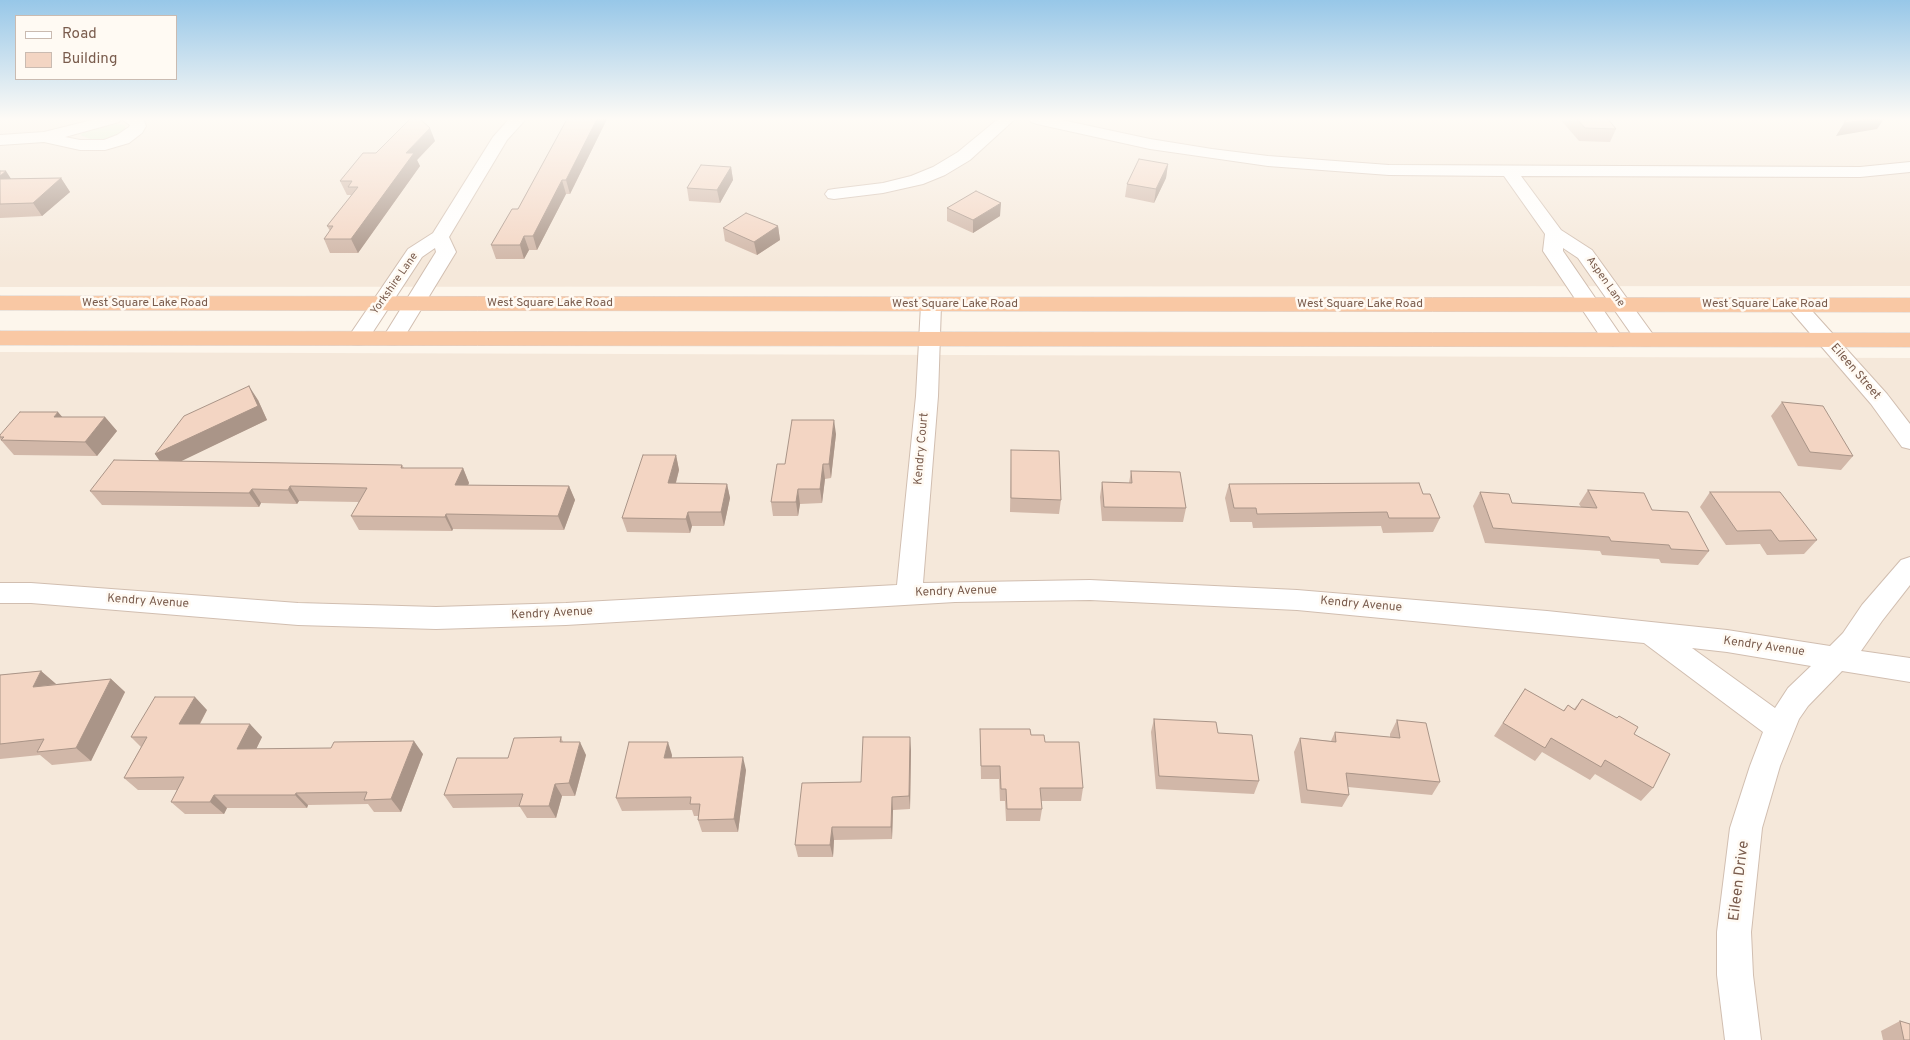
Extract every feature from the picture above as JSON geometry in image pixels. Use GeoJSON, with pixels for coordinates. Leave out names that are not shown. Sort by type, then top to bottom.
{"type":"FeatureCollection","features":[{"type":"Feature","properties":{"kind":"highway","name":"West Square Lake Road"},"geometry":{"type":"LineString","coordinates":[[0,303],[1910,305]]}},
{"type":"Feature","properties":{"kind":"highway"},"geometry":{"type":"LineString","coordinates":[[0,338],[1910,340]]}},
{"type":"Feature","properties":{"kind":"street","name":"Yorkshire Lane"},"geometry":{"type":"LineString","coordinates":[[358,339],[414,253],[440,237],[482,168]]}},
{"type":"Feature","properties":{"kind":"street"},"geometry":{"type":"LineString","coordinates":[[834,194],[883,188],[917,180],[943,168]]}},
{"type":"Feature","properties":{"kind":"street"},"geometry":{"type":"LineString","coordinates":[[1356,168],[1389,170],[1860,172],[1905,168]]}},
{"type":"Feature","properties":{"kind":"street","name":"Aspen Lane"},"geometry":{"type":"LineString","coordinates":[[1509,171],[1554,234],[1585,254],[1646,340]]}},
{"type":"Feature","properties":{"kind":"street","name":"Aspen Lane"},"geometry":{"type":"LineString","coordinates":[[1554,234],[1553,250],[1612,340]]}},
{"type":"Feature","properties":{"kind":"street","name":"Yorkshire Lane"},"geometry":{"type":"LineString","coordinates":[[393,339],[446,252],[440,237]]}},
{"type":"Feature","properties":{"kind":"street","name":"Kendry Court"},"geometry":{"type":"LineString","coordinates":[[909,594],[927,396],[931,305]]}},
{"type":"Feature","properties":{"kind":"street","name":"Eileen Street"},"geometry":{"type":"LineString","coordinates":[[1797,306],[1879,399],[1910,441]]}},
{"type":"Feature","properties":{"kind":"street"},"geometry":{"type":"LineString","coordinates":[[1836,658],[1853,641],[1910,567]]}},
{"type":"Feature","properties":{"kind":"street","name":"Kendry Avenue"},"geometry":{"type":"LineString","coordinates":[[0,593],[30,593],[308,615],[436,618],[576,613],[909,594],[1090,590],[1201,595],[1405,609],[1649,632],[1737,642],[1910,670]]}},
{"type":"Feature","properties":{"kind":"street"},"geometry":{"type":"LineString","coordinates":[[1649,632],[1780,728]]}},
{"type":"Feature","properties":{"kind":"street","name":"Eileen Drive"},"geometry":{"type":"LineString","coordinates":[[1743,1040],[1735,976],[1734,932],[1746,828],[1765,766],[1780,728],[1798,697],[1836,658]]}},
{"type":"Feature","properties":{"kind":"shaded area"},"geometry":{"type":"Polygon","coordinates":[[[0,168],[1910,168],[1910,286],[0,287],[0,168]]]}},
{"type":"Feature","properties":{"kind":"shaded area"},"geometry":{"type":"Polygon","coordinates":[[[0,352],[1910,358],[1910,1040],[0,1040],[0,352]]]}},
{"type":"Feature","properties":{"kind":"building"},"geometry":{"type":"Polygon","coordinates":[[[351,168],[403,168],[351,239],[324,239],[333,226],[327,226],[358,187],[348,187],[352,181],[340,181],[351,168]]]}},
{"type":"Feature","properties":{"kind":"building"},"geometry":{"type":"Polygon","coordinates":[[[541,168],[572,168],[566,180],[562,180],[533,236],[524,236],[520,245],[491,245],[512,209],[518,209],[541,168]]]}},
{"type":"Feature","properties":{"kind":"building"},"geometry":{"type":"Polygon","coordinates":[[[699,168],[731,168],[717,190],[687,188],[699,168]]]}},
{"type":"Feature","properties":{"kind":"building"},"geometry":{"type":"Polygon","coordinates":[[[1135,168],[1166,168],[1156,189],[1127,184],[1135,168]]]}},
{"type":"Feature","properties":{"kind":"building"},"geometry":{"type":"Polygon","coordinates":[[[61,178],[33,203],[0,204],[0,179],[61,178]]]}},
{"type":"Feature","properties":{"kind":"building"},"geometry":{"type":"Polygon","coordinates":[[[976,191],[1001,203],[973,220],[947,208],[976,191]]]}},
{"type":"Feature","properties":{"kind":"building"},"geometry":{"type":"Polygon","coordinates":[[[746,213],[778,226],[754,242],[723,228],[746,213]]]}},
{"type":"Feature","properties":{"kind":"building"},"geometry":{"type":"Polygon","coordinates":[[[249,386],[258,406],[155,454],[184,416],[249,386]]]}},
{"type":"Feature","properties":{"kind":"building"},"geometry":{"type":"Polygon","coordinates":[[[1782,402],[1823,406],[1853,456],[1810,452],[1782,402]]]}},
{"type":"Feature","properties":{"kind":"building"},"geometry":{"type":"Polygon","coordinates":[[[20,412],[58,412],[54,417],[105,417],[85,442],[1,440],[4,437],[0,437],[0,435],[20,412]]]}},
{"type":"Feature","properties":{"kind":"building"},"geometry":{"type":"Polygon","coordinates":[[[792,420],[834,420],[829,464],[823,464],[820,489],[798,489],[796,502],[771,502],[777,464],[785,464],[792,420]]]}},
{"type":"Feature","properties":{"kind":"building"},"geometry":{"type":"Polygon","coordinates":[[[1011,450],[1059,451],[1061,500],[1011,498],[1011,450]]]}},
{"type":"Feature","properties":{"kind":"building"},"geometry":{"type":"Polygon","coordinates":[[[643,455],[676,455],[668,483],[727,484],[721,512],[688,512],[686,519],[622,518],[643,455]]]}},
{"type":"Feature","properties":{"kind":"building"},"geometry":{"type":"Polygon","coordinates":[[[114,460],[402,465],[401,468],[463,468],[455,485],[569,486],[558,516],[446,514],[445,517],[351,516],[367,488],[290,486],[288,490],[252,489],[249,493],[90,491],[114,460]]]}},
{"type":"Feature","properties":{"kind":"building"},"geometry":{"type":"Polygon","coordinates":[[[1131,471],[1180,472],[1186,508],[1104,507],[1102,482],[1132,483],[1131,471]]]}},
{"type":"Feature","properties":{"kind":"building"},"geometry":{"type":"Polygon","coordinates":[[[1419,483],[1423,494],[1430,494],[1440,518],[1389,518],[1387,512],[1257,514],[1256,508],[1234,508],[1229,484],[1419,483]]]}},
{"type":"Feature","properties":{"kind":"building"},"geometry":{"type":"Polygon","coordinates":[[[1588,490],[1644,493],[1652,510],[1688,512],[1709,551],[1671,549],[1669,545],[1611,541],[1609,537],[1493,528],[1480,492],[1509,494],[1512,503],[1597,508],[1588,490]]]}},
{"type":"Feature","properties":{"kind":"building"},"geometry":{"type":"Polygon","coordinates":[[[1710,492],[1780,492],[1817,540],[1779,541],[1771,530],[1737,531],[1710,492]]]}},
{"type":"Feature","properties":{"kind":"building"},"geometry":{"type":"Polygon","coordinates":[[[41,671],[33,687],[111,679],[76,748],[37,752],[44,739],[0,744],[0,675],[41,671]]]}},
{"type":"Feature","properties":{"kind":"building"},"geometry":{"type":"Polygon","coordinates":[[[1525,689],[1564,711],[1568,705],[1575,710],[1582,699],[1638,727],[1634,734],[1670,754],[1653,788],[1605,760],[1601,767],[1551,738],[1545,748],[1503,723],[1525,689]]]}},
{"type":"Feature","properties":{"kind":"building"},"geometry":{"type":"Polygon","coordinates":[[[155,697],[195,697],[179,724],[250,724],[237,749],[331,748],[334,742],[414,741],[391,799],[364,800],[367,792],[296,793],[295,795],[214,795],[210,802],[171,802],[184,777],[124,778],[147,737],[131,737],[155,697]]]}},
{"type":"Feature","properties":{"kind":"building"},"geometry":{"type":"Polygon","coordinates":[[[1154,719],[1216,722],[1218,733],[1252,735],[1259,781],[1159,776],[1154,719]]]}},
{"type":"Feature","properties":{"kind":"building"},"geometry":{"type":"Polygon","coordinates":[[[1397,720],[1426,723],[1440,782],[1346,773],[1349,795],[1307,790],[1300,738],[1336,742],[1335,732],[1400,738],[1397,720]]]}},
{"type":"Feature","properties":{"kind":"building"},"geometry":{"type":"Polygon","coordinates":[[[980,729],[1030,729],[1031,735],[1044,735],[1045,742],[1079,742],[1083,788],[1040,788],[1042,809],[1007,809],[1006,789],[1001,789],[1000,766],[981,766],[980,729]]]}},
{"type":"Feature","properties":{"kind":"building"},"geometry":{"type":"Polygon","coordinates":[[[561,737],[560,742],[580,742],[569,783],[555,784],[549,806],[519,806],[523,794],[444,795],[457,758],[508,758],[514,738],[561,737]]]}},
{"type":"Feature","properties":{"kind":"building"},"geometry":{"type":"Polygon","coordinates":[[[863,737],[910,737],[909,796],[892,797],[891,827],[832,827],[830,845],[795,845],[802,783],[861,782],[863,737]]]}},
{"type":"Feature","properties":{"kind":"building"},"geometry":{"type":"Polygon","coordinates":[[[629,742],[668,742],[664,758],[743,757],[734,819],[698,820],[700,804],[690,804],[691,797],[616,798],[629,742]]]}},
{"type":"Feature","properties":{"kind":"building"},"geometry":{"type":"Polygon","coordinates":[[[1900,1021],[1910,1024],[1910,1040],[1904,1040],[1900,1021]]]}}]}
